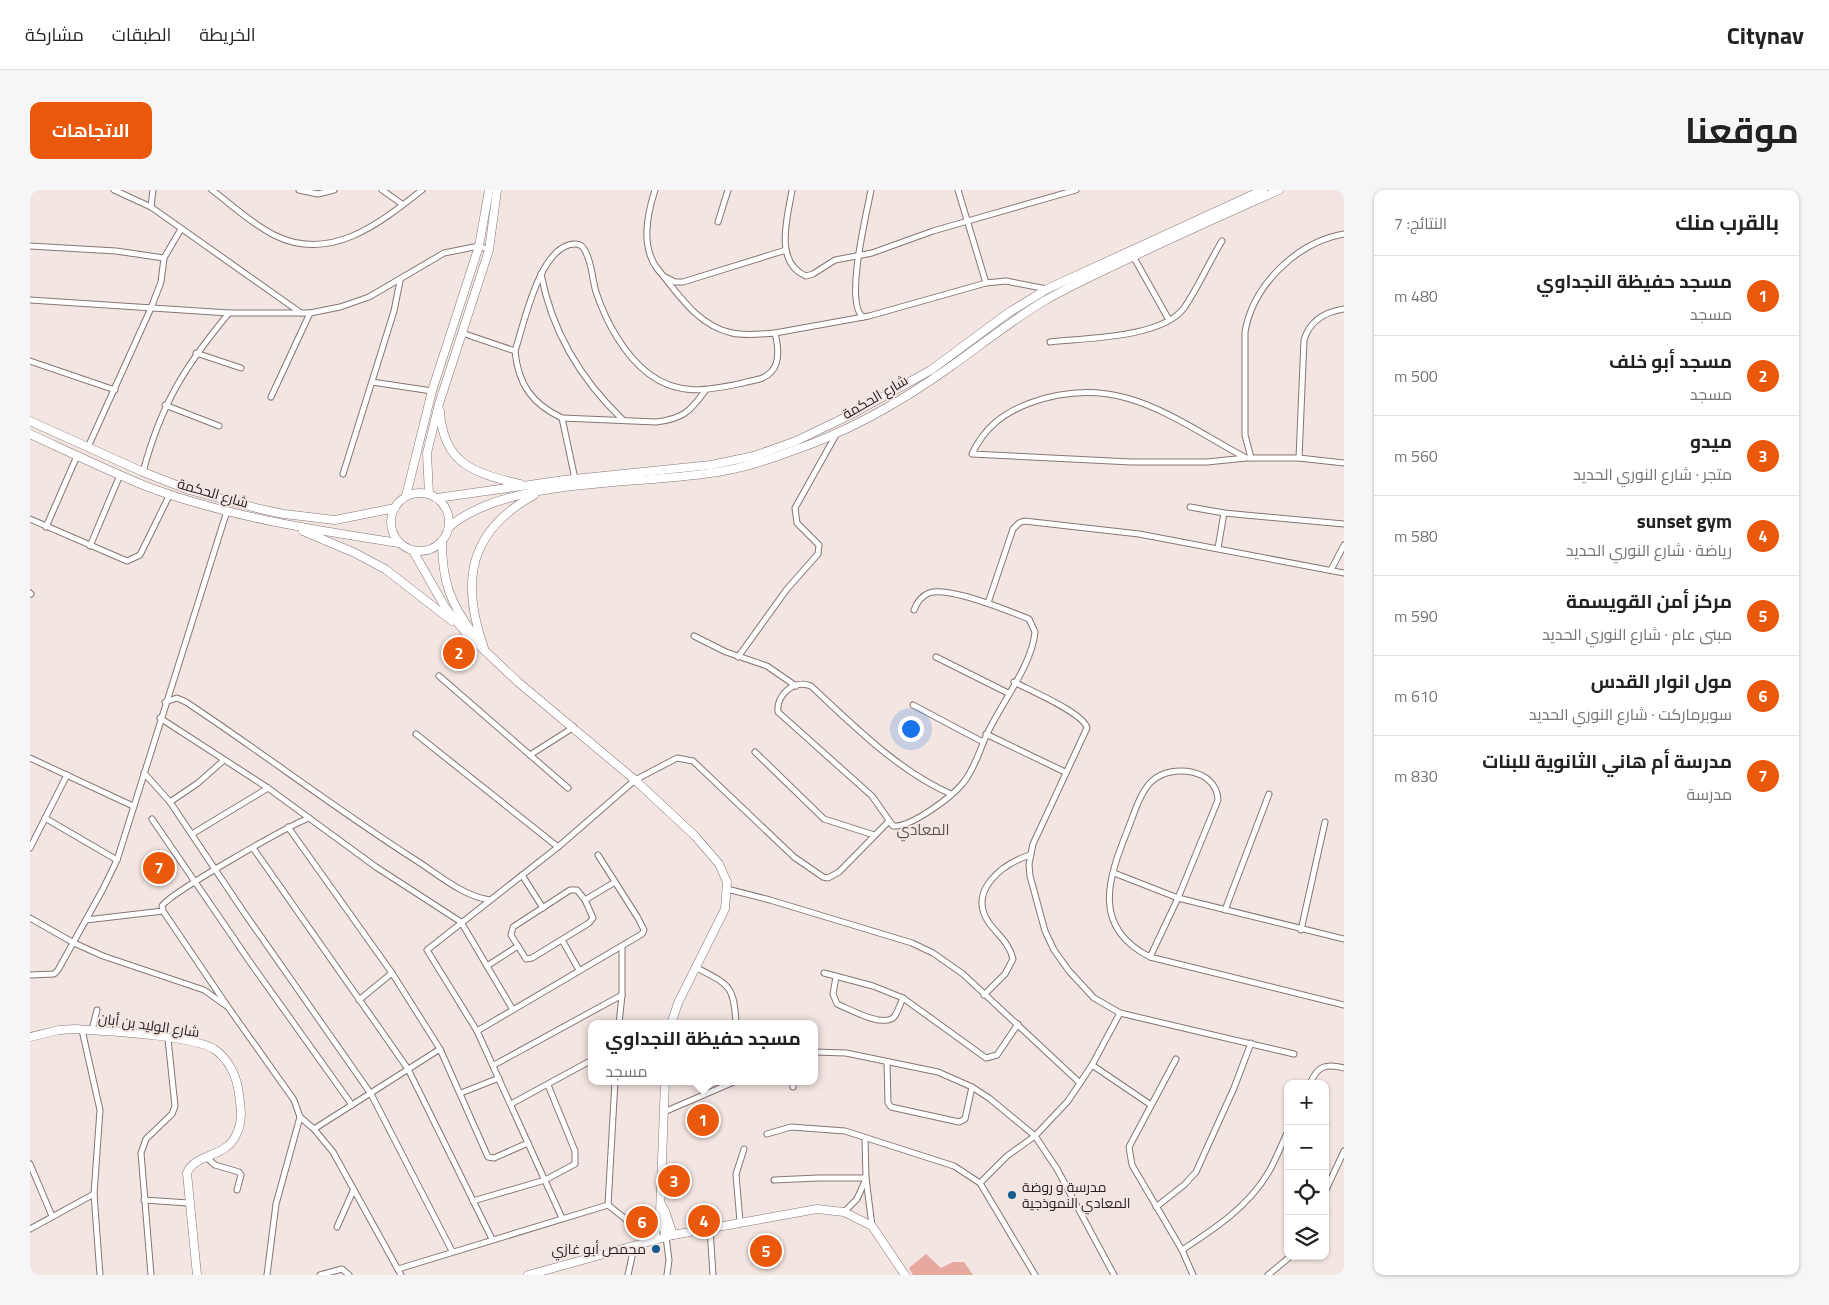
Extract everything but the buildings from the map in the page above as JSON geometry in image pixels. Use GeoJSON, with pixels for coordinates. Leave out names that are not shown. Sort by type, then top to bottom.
{"type":"FeatureCollection","features":[{"type":"Feature","properties":{"kind":"street"},"geometry":{"type":"LineString","coordinates":[[114,190],[151,206],[301,313]]}},
{"type":"Feature","properties":{"kind":"street"},"geometry":{"type":"LineString","coordinates":[[151,206],[153,190]]}},
{"type":"Feature","properties":{"kind":"street"},"geometry":{"type":"LineString","coordinates":[[212,190],[273,234],[298,243],[311,245],[340,242],[358,234],[422,190]]}},
{"type":"Feature","properties":{"kind":"street"},"geometry":{"type":"LineString","coordinates":[[299,190],[318,194],[334,190]]}},
{"type":"Feature","properties":{"kind":"street"},"geometry":{"type":"LineString","coordinates":[[382,190],[402,204]]}},
{"type":"Feature","properties":{"kind":"street"},"geometry":{"type":"LineString","coordinates":[[406,496],[432,390],[479,246],[489,190]]}},
{"type":"Feature","properties":{"kind":"street"},"geometry":{"type":"LineString","coordinates":[[429,494],[427,453],[439,404],[489,250],[497,190]]}},
{"type":"Feature","properties":{"kind":"street"},"geometry":{"type":"LineString","coordinates":[[655,190],[650,204],[647,241],[657,268],[698,316],[714,326],[739,334],[775,332],[863,317],[986,283],[1006,281],[1047,289]]}},
{"type":"Feature","properties":{"kind":"street"},"geometry":{"type":"LineString","coordinates":[[718,222],[728,190]]}},
{"type":"Feature","properties":{"kind":"street"},"geometry":{"type":"LineString","coordinates":[[792,190],[784,243],[798,271],[806,276],[813,274],[835,260],[859,255],[1076,190]]}},
{"type":"Feature","properties":{"kind":"street"},"geometry":{"type":"LineString","coordinates":[[863,317],[859,314],[856,305],[859,255],[871,190]]}},
{"type":"Feature","properties":{"kind":"street"},"geometry":{"type":"LineString","coordinates":[[958,190],[986,283]]}},
{"type":"Feature","properties":{"kind":"street","name":"شارع الحكمة"},"geometry":{"type":"LineString","coordinates":[[437,498],[575,478],[711,466],[754,456],[796,441],[852,414],[931,370],[1008,313],[1047,289],[1263,190]]}},
{"type":"Feature","properties":{"kind":"street","name":"شارع الحكمة"},"geometry":{"type":"LineString","coordinates":[[449,527],[469,512],[482,506],[540,491],[723,471],[790,452],[838,432],[913,390],[1046,300],[1133,256],[1280,190]]}},
{"type":"Feature","properties":{"kind":"street"},"geometry":{"type":"LineString","coordinates":[[88,447],[151,308],[161,282],[164,258],[181,229]]}},
{"type":"Feature","properties":{"kind":"street"},"geometry":{"type":"LineString","coordinates":[[1248,458],[1245,435],[1245,332],[1247,318],[1267,285],[1292,256],[1310,245],[1344,234]]}},
{"type":"Feature","properties":{"kind":"street"},"geometry":{"type":"LineString","coordinates":[[1050,342],[1138,331],[1169,320],[1184,308],[1222,241]]}},
{"type":"Feature","properties":{"kind":"street"},"geometry":{"type":"LineString","coordinates":[[706,391],[692,410],[670,420],[656,422],[562,418],[545,410],[532,398],[522,383],[516,367],[515,351],[541,273],[549,260],[558,251],[570,244],[578,244],[583,247],[603,310],[612,330],[636,362],[649,374],[683,389],[706,391],[763,378],[772,372],[778,360],[775,332]]}},
{"type":"Feature","properties":{"kind":"street"},"geometry":{"type":"LineString","coordinates":[[30,246],[116,251],[164,258]]}},
{"type":"Feature","properties":{"kind":"street"},"geometry":{"type":"LineString","coordinates":[[30,300],[229,313],[310,313],[352,303],[400,281],[444,253],[479,246],[489,250]]}},
{"type":"Feature","properties":{"kind":"street"},"geometry":{"type":"LineString","coordinates":[[657,268],[666,278],[675,282],[683,282],[786,250]]}},
{"type":"Feature","properties":{"kind":"street"},"geometry":{"type":"LineString","coordinates":[[1133,256],[1169,320]]}},
{"type":"Feature","properties":{"kind":"street"},"geometry":{"type":"LineString","coordinates":[[541,273],[552,319],[563,344],[589,384],[623,420]]}},
{"type":"Feature","properties":{"kind":"street"},"geometry":{"type":"LineString","coordinates":[[344,474],[394,311],[400,281]]}},
{"type":"Feature","properties":{"kind":"street"},"geometry":{"type":"LineString","coordinates":[[1299,458],[1304,340],[1309,327],[1321,317],[1331,311],[1344,309]]}},
{"type":"Feature","properties":{"kind":"street"},"geometry":{"type":"LineString","coordinates":[[142,472],[152,438],[165,406],[196,353],[229,313]]}},
{"type":"Feature","properties":{"kind":"street"},"geometry":{"type":"LineString","coordinates":[[271,397],[310,313]]}},
{"type":"Feature","properties":{"kind":"street"},"geometry":{"type":"LineString","coordinates":[[462,333],[515,351]]}},
{"type":"Feature","properties":{"kind":"street"},"geometry":{"type":"LineString","coordinates":[[196,353],[241,368]]}},
{"type":"Feature","properties":{"kind":"street"},"geometry":{"type":"LineString","coordinates":[[30,361],[115,390]]}},
{"type":"Feature","properties":{"kind":"street"},"geometry":{"type":"LineString","coordinates":[[372,382],[432,390]]}},
{"type":"Feature","properties":{"kind":"street"},"geometry":{"type":"LineString","coordinates":[[1248,458],[1165,412],[1117,394],[1099,392],[1059,394],[1010,411],[990,427],[978,442],[972,454],[1131,462],[1299,458],[1344,463]]}},
{"type":"Feature","properties":{"kind":"street"},"geometry":{"type":"LineString","coordinates":[[439,404],[442,434],[454,456],[478,472],[524,485]]}},
{"type":"Feature","properties":{"kind":"street"},"geometry":{"type":"LineString","coordinates":[[165,406],[219,426]]}},
{"type":"Feature","properties":{"kind":"street"},"geometry":{"type":"LineString","coordinates":[[562,418],[575,478]]}},
{"type":"Feature","properties":{"kind":"street","name":"شارع الحكمة"},"geometry":{"type":"LineString","coordinates":[[30,421],[142,472],[189,490],[292,516],[335,520],[394,508]]}},
{"type":"Feature","properties":{"kind":"street"},"geometry":{"type":"LineString","coordinates":[[738,657],[776,603],[818,554],[819,545],[797,523],[795,508],[838,432]]}},
{"type":"Feature","properties":{"kind":"street","name":"شارع الحكمة"},"geometry":{"type":"LineString","coordinates":[[30,434],[120,475],[170,494],[227,511],[289,526],[399,543]]}},
{"type":"Feature","properties":{"kind":"street"},"geometry":{"type":"LineString","coordinates":[[46,527],[78,456]]}},
{"type":"Feature","properties":{"kind":"street"},"geometry":{"type":"LineString","coordinates":[[90,546],[120,475]]}},
{"type":"Feature","properties":{"kind":"street"},"geometry":{"type":"LineString","coordinates":[[484,648],[475,619],[471,591],[472,571],[479,548],[499,518],[540,491]]}},
{"type":"Feature","properties":{"kind":"street"},"geometry":{"type":"LineString","coordinates":[[413,551],[429,550],[442,541],[449,527],[447,511],[437,498],[429,494],[417,493],[406,496],[394,508],[391,523],[393,534],[399,543],[413,551],[445,607],[466,633]]}},
{"type":"Feature","properties":{"kind":"street"},"geometry":{"type":"LineString","coordinates":[[30,519],[127,561],[140,555],[170,494]]}},
{"type":"Feature","properties":{"kind":"street"},"geometry":{"type":"LineString","coordinates":[[1190,507],[1224,513],[1344,524]]}},
{"type":"Feature","properties":{"kind":"street"},"geometry":{"type":"LineString","coordinates":[[30,975],[56,973],[74,943],[117,860],[132,806],[227,511]]}},
{"type":"Feature","properties":{"kind":"street"},"geometry":{"type":"LineString","coordinates":[[1218,548],[1224,513]]}},
{"type":"Feature","properties":{"kind":"street"},"geometry":{"type":"LineString","coordinates":[[988,603],[1013,530],[1019,523],[1024,521],[1139,534],[1344,573]]}},
{"type":"Feature","properties":{"kind":"street"},"geometry":{"type":"LineString","coordinates":[[289,526],[356,553],[385,569],[466,633],[491,657],[635,780],[712,854],[724,872],[727,889],[722,918],[695,967],[672,1020]]}},
{"type":"Feature","properties":{"kind":"street"},"geometry":{"type":"LineString","coordinates":[[442,541],[444,576],[451,600],[491,657]]}},
{"type":"Feature","properties":{"kind":"street"},"geometry":{"type":"LineString","coordinates":[[1330,570],[1344,545]]}},
{"type":"Feature","properties":{"kind":"street"},"geometry":{"type":"LineString","coordinates":[[914,610],[919,599],[935,592],[988,603],[1029,619],[1034,627],[1035,640],[986,734],[966,779],[952,794],[907,824],[894,827],[872,796],[781,717],[777,708],[779,698],[796,686],[800,684],[811,686],[891,756],[934,787],[952,794]]}},
{"type":"Feature","properties":{"kind":"street"},"geometry":{"type":"LineString","coordinates":[[694,636],[738,657],[774,670],[796,686]]}},
{"type":"Feature","properties":{"kind":"street"},"geometry":{"type":"LineString","coordinates":[[936,657],[1008,693]]}},
{"type":"Feature","properties":{"kind":"street"},"geometry":{"type":"LineString","coordinates":[[439,676],[568,788]]}},
{"type":"Feature","properties":{"kind":"street"},"geometry":{"type":"LineString","coordinates":[[1014,682],[1085,722],[1087,728],[1033,844],[1029,864],[1045,931],[1054,950],[1069,971],[1088,993],[1100,1003],[1120,1013],[1294,1054]]}},
{"type":"Feature","properties":{"kind":"street"},"geometry":{"type":"LineString","coordinates":[[165,702],[177,698],[186,702],[269,757],[392,844],[470,895],[490,900]]}},
{"type":"Feature","properties":{"kind":"street"},"geometry":{"type":"LineString","coordinates":[[913,705],[983,742]]}},
{"type":"Feature","properties":{"kind":"street"},"geometry":{"type":"LineString","coordinates":[[160,718],[268,788],[376,867],[461,922],[513,1010]]}},
{"type":"Feature","properties":{"kind":"street"},"geometry":{"type":"LineString","coordinates":[[530,755],[574,728]]}},
{"type":"Feature","properties":{"kind":"street"},"geometry":{"type":"LineString","coordinates":[[416,734],[558,847]]}},
{"type":"Feature","properties":{"kind":"street"},"geometry":{"type":"LineString","coordinates":[[986,734],[1065,772]]}},
{"type":"Feature","properties":{"kind":"street"},"geometry":{"type":"LineString","coordinates":[[755,752],[824,819],[874,835]]}},
{"type":"Feature","properties":{"kind":"street"},"geometry":{"type":"LineString","coordinates":[[30,758],[132,806]]}},
{"type":"Feature","properties":{"kind":"street"},"geometry":{"type":"LineString","coordinates":[[562,1218],[512,1104],[477,1031],[428,950],[558,847],[635,780],[677,758],[688,758],[794,857],[826,878],[839,872],[889,821]]}},
{"type":"Feature","properties":{"kind":"street"},"geometry":{"type":"LineString","coordinates":[[170,802],[198,783],[224,760]]}},
{"type":"Feature","properties":{"kind":"street"},"geometry":{"type":"LineString","coordinates":[[144,772],[170,802],[372,1094],[452,1251]]}},
{"type":"Feature","properties":{"kind":"street"},"geometry":{"type":"LineString","coordinates":[[1150,957],[1178,898],[1218,800],[1214,785],[1196,772],[1166,774],[1149,785],[1132,818],[1108,895],[1114,923],[1123,939],[1150,957],[1344,1005]]}},
{"type":"Feature","properties":{"kind":"street"},"geometry":{"type":"LineString","coordinates":[[30,848],[68,775]]}},
{"type":"Feature","properties":{"kind":"street"},"geometry":{"type":"LineString","coordinates":[[192,834],[268,788]]}},
{"type":"Feature","properties":{"kind":"street"},"geometry":{"type":"LineString","coordinates":[[1226,910],[1269,794]]}},
{"type":"Feature","properties":{"kind":"street"},"geometry":{"type":"LineString","coordinates":[[45,818],[117,860]]}},
{"type":"Feature","properties":{"kind":"street"},"geometry":{"type":"LineString","coordinates":[[309,818],[288,827],[196,882],[164,903],[163,911],[294,1100],[300,1117],[314,1128],[333,1152],[401,1275]]}},
{"type":"Feature","properties":{"kind":"street"},"geometry":{"type":"LineString","coordinates":[[152,819],[252,965],[352,1104]]}},
{"type":"Feature","properties":{"kind":"street"},"geometry":{"type":"LineString","coordinates":[[1301,930],[1325,822]]}},
{"type":"Feature","properties":{"kind":"street"},"geometry":{"type":"LineString","coordinates":[[288,827],[392,973],[440,1049],[462,1093],[490,1158],[528,1143]]}},
{"type":"Feature","properties":{"kind":"street"},"geometry":{"type":"LineString","coordinates":[[253,848],[408,1069],[492,1239]]}},
{"type":"Feature","properties":{"kind":"street"},"geometry":{"type":"LineString","coordinates":[[477,1031],[638,938],[644,930],[598,855]]}},
{"type":"Feature","properties":{"kind":"street"},"geometry":{"type":"LineString","coordinates":[[984,996],[1005,974],[1013,959],[1007,946],[986,918],[983,905],[984,890],[1002,867],[1013,860],[1030,856]]}},
{"type":"Feature","properties":{"kind":"street"},"geometry":{"type":"LineString","coordinates":[[1114,873],[1178,898],[1344,940]]}},
{"type":"Feature","properties":{"kind":"street"},"geometry":{"type":"LineString","coordinates":[[522,875],[543,908]]}},
{"type":"Feature","properties":{"kind":"street"},"geometry":{"type":"LineString","coordinates":[[585,900],[615,882]]}},
{"type":"Feature","properties":{"kind":"street"},"geometry":{"type":"LineString","coordinates":[[727,889],[770,900],[918,946],[933,953],[963,974],[984,996],[1018,1024],[1080,1083]]}},
{"type":"Feature","properties":{"kind":"street"},"geometry":{"type":"LineString","coordinates":[[572,890],[578,890],[585,900],[592,913],[592,920],[528,959],[511,935],[511,930],[572,890]]}},
{"type":"Feature","properties":{"kind":"street"},"geometry":{"type":"LineString","coordinates":[[86,920],[163,911]]}},
{"type":"Feature","properties":{"kind":"street"},"geometry":{"type":"LineString","coordinates":[[30,918],[74,943],[103,956],[204,990],[228,1007]]}},
{"type":"Feature","properties":{"kind":"street"},"geometry":{"type":"LineString","coordinates":[[562,940],[580,970]]}},
{"type":"Feature","properties":{"kind":"street"},"geometry":{"type":"LineString","coordinates":[[487,966],[518,946]]}},
{"type":"Feature","properties":{"kind":"street"},"geometry":{"type":"LineString","coordinates":[[619,1020],[622,995],[622,947]]}},
{"type":"Feature","properties":{"kind":"street"},"geometry":{"type":"LineString","coordinates":[[695,967],[730,987],[734,999],[736,1020]]}},
{"type":"Feature","properties":{"kind":"street"},"geometry":{"type":"LineString","coordinates":[[359,1000],[392,973]]}},
{"type":"Feature","properties":{"kind":"street"},"geometry":{"type":"LineString","coordinates":[[824,973],[873,986],[903,998],[986,1058],[997,1055],[1018,1024]]}},
{"type":"Feature","properties":{"kind":"street"},"geometry":{"type":"LineString","coordinates":[[836,977],[833,994],[837,1004],[877,1021],[885,1021],[893,1017],[903,998]]}},
{"type":"Feature","properties":{"kind":"street"},"geometry":{"type":"LineString","coordinates":[[494,1066],[622,995]]}},
{"type":"Feature","properties":{"kind":"street"},"geometry":{"type":"LineString","coordinates":[[92,1030],[97,1010]]}},
{"type":"Feature","properties":{"kind":"street"},"geometry":{"type":"LineString","coordinates":[[980,1183],[1007,1156],[1035,1136],[1057,1114],[1092,1065],[1120,1013]]}},
{"type":"Feature","properties":{"kind":"street","name":"شارع الوليد بن أبان"},"geometry":{"type":"LineString","coordinates":[[30,1037],[59,1030],[92,1030],[202,1044],[215,1050],[223,1057],[235,1076],[240,1100],[240,1126],[226,1149],[195,1163],[189,1170],[187,1178],[188,1203],[197,1275]]}},
{"type":"Feature","properties":{"kind":"street"},"geometry":{"type":"LineString","coordinates":[[82,1030],[100,1110],[94,1194],[100,1275]]}},
{"type":"Feature","properties":{"kind":"street"},"geometry":{"type":"LineString","coordinates":[[151,1275],[140,1162],[144,1144],[150,1134],[172,1114],[175,1106],[168,1039]]}},
{"type":"Feature","properties":{"kind":"street"},"geometry":{"type":"LineString","coordinates":[[1156,1207],[1184,1185],[1196,1172],[1234,1088],[1251,1043]]}},
{"type":"Feature","properties":{"kind":"street"},"geometry":{"type":"LineString","coordinates":[[314,1128],[372,1094],[440,1049]]}},
{"type":"Feature","properties":{"kind":"street"},"geometry":{"type":"LineString","coordinates":[[818,1052],[833,1051],[938,1072],[972,1087],[1006,1111],[1035,1136],[1057,1169],[1114,1275]]}},
{"type":"Feature","properties":{"kind":"street"},"geometry":{"type":"LineString","coordinates":[[1176,1058],[1128,1147],[1128,1153],[1132,1165],[1182,1250],[1193,1275]]}},
{"type":"Feature","properties":{"kind":"street"},"geometry":{"type":"LineString","coordinates":[[512,1104],[588,1062]]}},
{"type":"Feature","properties":{"kind":"street"},"geometry":{"type":"LineString","coordinates":[[887,1062],[888,1103],[891,1108],[959,1122],[965,1119],[972,1087]]}},
{"type":"Feature","properties":{"kind":"street"},"geometry":{"type":"LineString","coordinates":[[1092,1065],[1151,1105]]}},
{"type":"Feature","properties":{"kind":"street"},"geometry":{"type":"LineString","coordinates":[[1313,1080],[1321,1067],[1326,1065],[1344,1068]]}},
{"type":"Feature","properties":{"kind":"street"},"geometry":{"type":"LineString","coordinates":[[462,1093],[499,1078]]}},
{"type":"Feature","properties":{"kind":"street"},"geometry":{"type":"LineString","coordinates":[[474,1201],[545,1180],[575,1164],[576,1157],[548,1085]]}},
{"type":"Feature","properties":{"kind":"street"},"geometry":{"type":"LineString","coordinates":[[608,1205],[615,1085]]}},
{"type":"Feature","properties":{"kind":"street"},"geometry":{"type":"LineString","coordinates":[[653,1241],[660,1213],[665,1085]]}},
{"type":"Feature","properties":{"kind":"street"},"geometry":{"type":"LineString","coordinates":[[664,1112],[727,1085]]}},
{"type":"Feature","properties":{"kind":"street"},"geometry":{"type":"LineString","coordinates":[[267,1275],[276,1204],[300,1117]]}},
{"type":"Feature","properties":{"kind":"street"},"geometry":{"type":"LineString","coordinates":[[767,1134],[791,1127],[845,1131],[865,1139],[931,1157],[968,1174],[980,1183],[1034,1275]]}},
{"type":"Feature","properties":{"kind":"street"},"geometry":{"type":"LineString","coordinates":[[865,1139],[866,1178],[872,1226],[905,1275]]}},
{"type":"Feature","properties":{"kind":"street"},"geometry":{"type":"LineString","coordinates":[[1182,1250],[1230,1217],[1249,1197],[1269,1172],[1284,1140]]}},
{"type":"Feature","properties":{"kind":"street"},"geometry":{"type":"LineString","coordinates":[[740,1222],[736,1174],[744,1150]]}},
{"type":"Feature","properties":{"kind":"street"},"geometry":{"type":"LineString","coordinates":[[1329,1183],[1344,1151]]}},
{"type":"Feature","properties":{"kind":"street"},"geometry":{"type":"LineString","coordinates":[[207,1158],[215,1165],[239,1172],[241,1175],[237,1190]]}},
{"type":"Feature","properties":{"kind":"street"},"geometry":{"type":"LineString","coordinates":[[30,1164],[52,1216]]}},
{"type":"Feature","properties":{"kind":"street"},"geometry":{"type":"LineString","coordinates":[[774,1180],[866,1178]]}},
{"type":"Feature","properties":{"kind":"street"},"geometry":{"type":"LineString","coordinates":[[844,1212],[857,1198],[866,1178]]}},
{"type":"Feature","properties":{"kind":"street"},"geometry":{"type":"LineString","coordinates":[[337,1227],[354,1191]]}},
{"type":"Feature","properties":{"kind":"street"},"geometry":{"type":"LineString","coordinates":[[30,1229],[94,1194]]}},
{"type":"Feature","properties":{"kind":"street"},"geometry":{"type":"LineString","coordinates":[[144,1200],[188,1203]]}},
{"type":"Feature","properties":{"kind":"street"},"geometry":{"type":"LineString","coordinates":[[660,1204],[666,1211],[670,1236],[667,1275]]}},
{"type":"Feature","properties":{"kind":"street"},"geometry":{"type":"LineString","coordinates":[[398,1269],[608,1205]]}},
{"type":"Feature","properties":{"kind":"street"},"geometry":{"type":"LineString","coordinates":[[608,1205],[653,1241]]}},
{"type":"Feature","properties":{"kind":"street"},"geometry":{"type":"LineString","coordinates":[[528,1275],[670,1236],[807,1209],[844,1212],[872,1226]]}},
{"type":"Feature","properties":{"kind":"street"},"geometry":{"type":"LineString","coordinates":[[660,1213],[670,1236]]}},
{"type":"Feature","properties":{"kind":"street"},"geometry":{"type":"LineString","coordinates":[[710,1228],[712,1275]]}},
{"type":"Feature","properties":{"kind":"street"},"geometry":{"type":"LineString","coordinates":[[628,1275],[634,1247]]}},
{"type":"Feature","properties":{"kind":"street"},"geometry":{"type":"LineString","coordinates":[[1268,1275],[1286,1260]]}},
{"type":"Feature","properties":{"kind":"street"},"geometry":{"type":"LineString","coordinates":[[320,1275],[339,1269],[346,1271],[349,1275]]}},
{"type":"Feature","properties":{"kind":"shaded area"},"geometry":{"type":"Polygon","coordinates":[[[926,1254],[941,1268],[953,1262],[964,1262],[973,1275],[913,1275],[909,1268],[926,1254]]]}},
{"type":"Feature","properties":{"kind":"place","name":"مسجد أبو خلف"},"geometry":{"type":"Point","coordinates":[459,653]}},
{"type":"Feature","properties":{"kind":"place","name":"مدرسة أم هاني الثانوية للبنات"},"geometry":{"type":"Point","coordinates":[159,868]}},
{"type":"Feature","properties":{"kind":"place","name":"مسجد حفيظة النجداوي"},"geometry":{"type":"Point","coordinates":[703,1120]}},
{"type":"Feature","properties":{"kind":"place","name":"ميدو"},"geometry":{"type":"Point","coordinates":[674,1181]}},
{"type":"Feature","properties":{"kind":"place","name":"مدرسة و روضة المعادي النموذجية"},"geometry":{"type":"Point","coordinates":[1012,1195]}},
{"type":"Feature","properties":{"kind":"place","name":"sunset gym"},"geometry":{"type":"Point","coordinates":[704,1221]}},
{"type":"Feature","properties":{"kind":"place","name":"مول انوار القدس"},"geometry":{"type":"Point","coordinates":[642,1222]}},
{"type":"Feature","properties":{"kind":"place","name":"محمص أبو غازي"},"geometry":{"type":"Point","coordinates":[656,1249]}},
{"type":"Feature","properties":{"kind":"place","name":"مركز أمن القويسمة"},"geometry":{"type":"Point","coordinates":[766,1251]}},
{"type":"Feature","properties":{"kind":"district","name":"المعادي"},"geometry":{"type":"Point","coordinates":[923,830]}}]}
